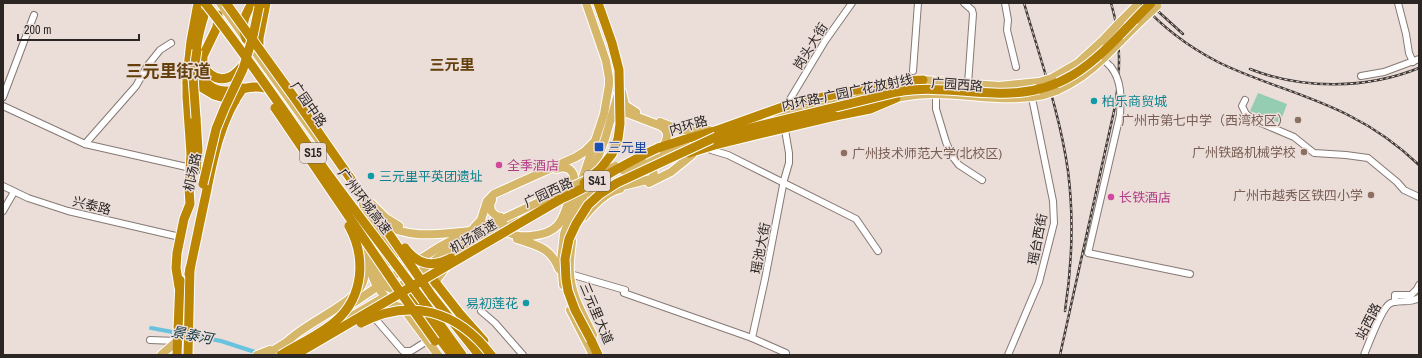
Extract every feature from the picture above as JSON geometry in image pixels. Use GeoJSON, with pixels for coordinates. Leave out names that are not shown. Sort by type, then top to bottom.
{"type":"FeatureCollection","features":[{"type":"Feature","properties":{"kind":"highway"},"geometry":{"type":"LineString","coordinates":[[179,287],[176,260],[180,237],[190,204],[189,188],[191,154],[187,83],[190,50],[198,3]]}},
{"type":"Feature","properties":{"kind":"highway","name":"广州环城高速"},"geometry":{"type":"LineString","coordinates":[[205,3],[248,64],[462,355]]}},
{"type":"Feature","properties":{"kind":"highway","name":"机场路"},"geometry":{"type":"LineString","coordinates":[[177,355],[179,287],[190,204],[198,159],[193,77],[200,53],[201,27],[209,3]]}},
{"type":"Feature","properties":{"kind":"highway","name":"广园中路"},"geometry":{"type":"LineString","coordinates":[[209,3],[218,14]]}},
{"type":"Feature","properties":{"kind":"highway","name":"广州环城高速"},"geometry":{"type":"LineString","coordinates":[[226,3],[474,355]]}},
{"type":"Feature","properties":{"kind":"highway"},"geometry":{"type":"LineString","coordinates":[[593,3],[608,43],[616,74],[620,112]]}},
{"type":"Feature","properties":{"kind":"highway"},"geometry":{"type":"LineString","coordinates":[[562,199],[593,176],[609,158],[619,134],[619,70],[599,3]]}},
{"type":"Feature","properties":{"kind":"highway","name":"内环路-广园广花放射线"},"geometry":{"type":"LineString","coordinates":[[714,130],[903,86],[933,84],[1009,88],[1046,83],[1068,73],[1085,61],[1144,3]]}},
{"type":"Feature","properties":{"kind":"highway"},"geometry":{"type":"LineString","coordinates":[[246,39],[243,22],[259,4]]}},
{"type":"Feature","properties":{"kind":"highway"},"geometry":{"type":"LineString","coordinates":[[259,4],[259,44]]}},
{"type":"Feature","properties":{"kind":"highway","name":"机场路"},"geometry":{"type":"LineString","coordinates":[[188,355],[189,274],[192,236],[216,129],[225,107],[248,64],[259,4]]}},
{"type":"Feature","properties":{"kind":"highway","name":"内环路-广园广花放射线"},"geometry":{"type":"LineString","coordinates":[[667,160],[718,136],[902,92],[935,89],[1012,94],[1051,86],[1069,78],[1087,66],[1157,4]]}},
{"type":"Feature","properties":{"kind":"highway"},"geometry":{"type":"LineString","coordinates":[[218,14],[217,26],[200,53],[197,66],[203,78],[212,87],[225,91],[254,86],[264,88]]}},
{"type":"Feature","properties":{"kind":"highway"},"geometry":{"type":"LineString","coordinates":[[200,53],[203,64],[207,70],[213,76],[219,78],[227,78],[232,76],[248,64],[281,118],[331,182],[398,289],[446,355]]}},
{"type":"Feature","properties":{"kind":"highway"},"geometry":{"type":"LineString","coordinates":[[714,130],[790,104],[896,81],[923,80]]}},
{"type":"Feature","properties":{"kind":"highway"},"geometry":{"type":"LineString","coordinates":[[187,83],[194,83],[214,95],[235,101]]}},
{"type":"Feature","properties":{"kind":"highway"},"geometry":{"type":"LineString","coordinates":[[189,274],[218,144],[225,122],[243,88]]}},
{"type":"Feature","properties":{"kind":"highway"},"geometry":{"type":"LineString","coordinates":[[597,355],[572,303],[567,285],[565,259],[571,234],[583,212],[600,194],[616,183],[667,160],[718,144],[870,109],[896,98]]}},
{"type":"Feature","properties":{"kind":"highway","name":"内环路"},"geometry":{"type":"LineString","coordinates":[[665,145],[714,130]]}},
{"type":"Feature","properties":{"kind":"highway","name":"机场高速"},"geometry":{"type":"LineString","coordinates":[[291,354],[562,199],[643,155],[665,145]]}},
{"type":"Feature","properties":{"kind":"highway"},"geometry":{"type":"LineString","coordinates":[[291,354],[335,322],[347,309],[358,287],[360,277],[360,261],[357,244],[331,182]]}},
{"type":"Feature","properties":{"kind":"highway"},"geometry":{"type":"LineString","coordinates":[[360,192],[409,254],[417,260],[428,264],[444,261],[500,231],[536,214]]}},
{"type":"Feature","properties":{"kind":"highway"},"geometry":{"type":"LineString","coordinates":[[189,325],[193,305],[197,260],[197,237]]}},
{"type":"Feature","properties":{"kind":"highway"},"geometry":{"type":"LineString","coordinates":[[436,282],[460,314],[495,355]]}},
{"type":"Feature","properties":{"kind":"highway"},"geometry":{"type":"LineString","coordinates":[[410,296],[419,311],[452,355]]}},
{"type":"Feature","properties":{"kind":"highway"},"geometry":{"type":"LineString","coordinates":[[432,296],[479,355]]}},
{"type":"Feature","properties":{"kind":"highway"},"geometry":{"type":"LineString","coordinates":[[291,354],[320,344],[374,316],[391,311],[412,310],[438,314],[461,326],[475,336],[491,355]]}},
{"type":"Feature","properties":{"kind":"main road","name":"广园中路"},"geometry":{"type":"LineString","coordinates":[[220,3],[266,66],[281,94]]}},
{"type":"Feature","properties":{"kind":"main road","name":"三元里大道"},"geometry":{"type":"LineString","coordinates":[[586,3],[604,55],[609,78],[608,95],[604,114],[566,226],[562,249],[561,272],[567,302],[593,355]]}},
{"type":"Feature","properties":{"kind":"main road","name":"三元里大道"},"geometry":{"type":"LineString","coordinates":[[599,3],[618,56],[622,76],[604,139],[581,202],[573,234],[570,274],[572,288],[576,299],[602,355]]}},
{"type":"Feature","properties":{"kind":"main road","name":"广园西路"},"geometry":{"type":"LineString","coordinates":[[622,76],[623,100],[631,110],[683,130],[714,130],[731,124],[923,80],[1005,86],[1039,82],[1052,78],[1078,63],[1139,3]]}},
{"type":"Feature","properties":{"kind":"main road","name":"广园西路"},"geometry":{"type":"LineString","coordinates":[[392,277],[440,246],[506,221],[640,158],[784,123],[896,98],[936,94],[1004,99],[1032,98],[1056,91],[1070,85],[1084,76],[1104,58],[1157,4]]}},
{"type":"Feature","properties":{"kind":"main road","name":"广园中路"},"geometry":{"type":"LineString","coordinates":[[218,14],[335,164],[372,215],[383,224],[399,231],[439,235],[473,234]]}},
{"type":"Feature","properties":{"kind":"main road"},"geometry":{"type":"LineString","coordinates":[[259,44],[266,66],[278,72]]}},
{"type":"Feature","properties":{"kind":"main road"},"geometry":{"type":"LineString","coordinates":[[259,44],[365,195],[382,214],[397,225],[418,234]]}},
{"type":"Feature","properties":{"kind":"main road"},"geometry":{"type":"LineString","coordinates":[[264,88],[281,94],[278,72]]}},
{"type":"Feature","properties":{"kind":"main road"},"geometry":{"type":"LineString","coordinates":[[745,121],[756,114],[789,101],[895,77],[923,80]]}},
{"type":"Feature","properties":{"kind":"main road"},"geometry":{"type":"LineString","coordinates":[[1004,99],[1008,92],[1005,86]]}},
{"type":"Feature","properties":{"kind":"main road"},"geometry":{"type":"LineString","coordinates":[[264,88],[349,209],[377,275],[384,284],[393,290],[410,296],[420,293],[436,282],[452,258],[473,234],[481,220],[487,201],[494,194],[576,157],[584,152],[595,141]]}},
{"type":"Feature","properties":{"kind":"main road"},"geometry":{"type":"LineString","coordinates":[[640,158],[665,162],[874,112],[887,106],[896,98]]}},
{"type":"Feature","properties":{"kind":"main road"},"geometry":{"type":"LineString","coordinates":[[798,100],[818,104]]}},
{"type":"Feature","properties":{"kind":"main road"},"geometry":{"type":"LineString","coordinates":[[640,158],[653,170],[654,175],[651,179],[618,186],[596,199],[593,198],[591,194],[604,158],[604,139],[619,116],[627,113],[664,128],[668,135],[665,145]]}},
{"type":"Feature","properties":{"kind":"main road","name":"广园中路"},"geometry":{"type":"LineString","coordinates":[[300,121],[324,163],[331,182],[348,198],[358,224]]}},
{"type":"Feature","properties":{"kind":"main road"},"geometry":{"type":"LineString","coordinates":[[298,137],[300,121],[314,124]]}},
{"type":"Feature","properties":{"kind":"main road"},"geometry":{"type":"LineString","coordinates":[[752,140],[772,126]]}},
{"type":"Feature","properties":{"kind":"main road"},"geometry":{"type":"LineString","coordinates":[[574,186],[575,179],[573,172],[568,168],[562,167],[496,196],[491,201],[491,211],[506,221],[505,227],[507,232],[518,236],[531,236],[548,233],[558,226],[585,160],[595,141]]}},
{"type":"Feature","properties":{"kind":"main road","name":"广园西路"},"geometry":{"type":"LineString","coordinates":[[506,221],[516,220],[665,145]]}},
{"type":"Feature","properties":{"kind":"main road"},"geometry":{"type":"LineString","coordinates":[[335,164],[336,154]]}},
{"type":"Feature","properties":{"kind":"main road"},"geometry":{"type":"LineString","coordinates":[[573,234],[587,213],[606,195],[618,190],[646,184],[656,180],[678,168],[692,155]]}},
{"type":"Feature","properties":{"kind":"main road"},"geometry":{"type":"LineString","coordinates":[[312,157],[324,163]]}},
{"type":"Feature","properties":{"kind":"main road"},"geometry":{"type":"LineString","coordinates":[[358,224],[382,259],[385,262],[391,262],[394,259],[394,254],[367,216],[363,204]]}},
{"type":"Feature","properties":{"kind":"main road"},"geometry":{"type":"LineString","coordinates":[[287,342],[297,332],[341,305],[358,291],[363,284],[365,276],[362,252],[349,209]]}},
{"type":"Feature","properties":{"kind":"main road"},"geometry":{"type":"LineString","coordinates":[[562,249],[566,209]]}},
{"type":"Feature","properties":{"kind":"main road"},"geometry":{"type":"LineString","coordinates":[[358,224],[360,237]]}},
{"type":"Feature","properties":{"kind":"main road"},"geometry":{"type":"LineString","coordinates":[[358,224],[371,263],[372,277],[382,293],[394,305],[403,308],[438,355]]}},
{"type":"Feature","properties":{"kind":"main road","name":"广园西路"},"geometry":{"type":"LineString","coordinates":[[399,287],[451,247],[473,234]]}},
{"type":"Feature","properties":{"kind":"main road"},"geometry":{"type":"LineString","coordinates":[[452,258],[466,254],[497,237],[503,236],[532,244],[548,251],[555,259],[561,272]]}},
{"type":"Feature","properties":{"kind":"main road"},"geometry":{"type":"LineString","coordinates":[[287,342],[335,316],[374,289]]}},
{"type":"Feature","properties":{"kind":"main road"},"geometry":{"type":"LineString","coordinates":[[257,355],[291,354],[381,299]]}},
{"type":"Feature","properties":{"kind":"main road"},"geometry":{"type":"LineString","coordinates":[[266,355],[291,354],[386,308],[403,308],[419,311]]}},
{"type":"Feature","properties":{"kind":"main road"},"geometry":{"type":"LineString","coordinates":[[161,355],[177,341]]}},
{"type":"Feature","properties":{"kind":"main road"},"geometry":{"type":"LineString","coordinates":[[287,342],[291,354]]}},
{"type":"Feature","properties":{"kind":"street","name":"岗头大街"},"geometry":{"type":"LineString","coordinates":[[789,101],[825,41],[852,3]]}},
{"type":"Feature","properties":{"kind":"street"},"geometry":{"type":"LineString","coordinates":[[914,71],[918,3]]}},
{"type":"Feature","properties":{"kind":"street"},"geometry":{"type":"LineString","coordinates":[[964,3],[972,10],[973,14],[968,84]]}},
{"type":"Feature","properties":{"kind":"street"},"geometry":{"type":"LineString","coordinates":[[1005,3],[1008,20],[1007,30],[1016,67]]}},
{"type":"Feature","properties":{"kind":"street"},"geometry":{"type":"LineString","coordinates":[[1361,76],[1384,72],[1416,61],[1409,53],[1398,3]]}},
{"type":"Feature","properties":{"kind":"street"},"geometry":{"type":"LineString","coordinates":[[3,97],[34,15]]}},
{"type":"Feature","properties":{"kind":"street"},"geometry":{"type":"LineString","coordinates":[[84,144],[136,86],[148,65],[160,50],[171,43]]}},
{"type":"Feature","properties":{"kind":"street"},"geometry":{"type":"LineString","coordinates":[[1104,58],[1116,73],[1120,87],[1120,114],[1088,253],[1190,274]]}},
{"type":"Feature","properties":{"kind":"street"},"geometry":{"type":"LineString","coordinates":[[936,94],[936,109],[952,156],[959,165],[982,180]]}},
{"type":"Feature","properties":{"kind":"street","name":"瑶台西街"},"geometry":{"type":"LineString","coordinates":[[1008,355],[1039,282],[1054,223],[1053,201],[1032,98]]}},
{"type":"Feature","properties":{"kind":"street"},"geometry":{"type":"LineString","coordinates":[[1245,100],[1242,106],[1246,114],[1254,120],[1294,137],[1314,153],[1368,158],[1398,182],[1404,190],[1419,197]]}},
{"type":"Feature","properties":{"kind":"street"},"geometry":{"type":"LineString","coordinates":[[3,106],[84,144],[191,168]]}},
{"type":"Feature","properties":{"kind":"street","name":"瑶池大街"},"geometry":{"type":"LineString","coordinates":[[752,338],[790,157],[784,123]]}},
{"type":"Feature","properties":{"kind":"street"},"geometry":{"type":"LineString","coordinates":[[731,124],[730,128],[733,135]]}},
{"type":"Feature","properties":{"kind":"street"},"geometry":{"type":"LineString","coordinates":[[711,150],[728,155],[856,219],[878,251]]}},
{"type":"Feature","properties":{"kind":"street","name":"兴泰路"},"geometry":{"type":"LineString","coordinates":[[3,186],[14,192],[68,211],[180,237]]}},
{"type":"Feature","properties":{"kind":"street"},"geometry":{"type":"LineString","coordinates":[[3,211],[14,192]]}},
{"type":"Feature","properties":{"kind":"street"},"geometry":{"type":"LineString","coordinates":[[573,234],[591,194]]}},
{"type":"Feature","properties":{"kind":"street"},"geometry":{"type":"LineString","coordinates":[[570,274],[625,290],[624,293],[752,338],[786,353],[786,355]]}},
{"type":"Feature","properties":{"kind":"street"},"geometry":{"type":"LineString","coordinates":[[1395,302],[1396,295],[1411,295],[1417,290],[1419,285]]}},
{"type":"Feature","properties":{"kind":"street","name":"站西路"},"geometry":{"type":"LineString","coordinates":[[1364,355],[1388,304],[1418,299]]}},
{"type":"Feature","properties":{"kind":"street"},"geometry":{"type":"LineString","coordinates":[[481,311],[495,323],[523,355]]}},
{"type":"Feature","properties":{"kind":"street"},"geometry":{"type":"LineString","coordinates":[[372,315],[401,353],[411,351],[427,341]]}},
{"type":"Feature","properties":{"kind":"street"},"geometry":{"type":"LineString","coordinates":[[150,340],[177,341]]}},
{"type":"Feature","properties":{"kind":"green space"},"geometry":{"type":"Polygon","coordinates":[[[1258,93],[1287,104],[1280,123],[1250,111],[1258,93]]]}},
{"type":"Feature","properties":{"kind":"waterway","name":"景泰河"},"geometry":{"type":"LineString","coordinates":[[151,328],[221,341],[255,352]]}},
{"type":"Feature","properties":{"kind":"railway"},"geometry":{"type":"LineString","coordinates":[[1024,3],[1055,107],[1068,171],[1072,224],[1065,311]]}},
{"type":"Feature","properties":{"kind":"railway"},"geometry":{"type":"LineString","coordinates":[[1060,355],[1114,111],[1118,84],[1119,43],[1115,16],[1111,3]]}},
{"type":"Feature","properties":{"kind":"railway"},"geometry":{"type":"LineString","coordinates":[[1141,3],[1167,29],[1207,56],[1250,76],[1318,101],[1350,116],[1369,126],[1386,138],[1419,165]]}},
{"type":"Feature","properties":{"kind":"railway"},"geometry":{"type":"LineString","coordinates":[[1149,3],[1183,34]]}},
{"type":"Feature","properties":{"kind":"railway"},"geometry":{"type":"LineString","coordinates":[[1250,69],[1291,81],[1335,84],[1378,80],[1419,68]]}},
{"type":"Feature","properties":{"kind":"place","name":"柏乐商贸城"},"geometry":{"type":"Point","coordinates":[1094,101]}},
{"type":"Feature","properties":{"kind":"place","name":"广州市第七中学（西湾校区）"},"geometry":{"type":"Point","coordinates":[1298,120]}},
{"type":"Feature","properties":{"kind":"place","name":"三元里"},"geometry":{"type":"Point","coordinates":[599,147]}},
{"type":"Feature","properties":{"kind":"place","name":"广州铁路机械学校"},"geometry":{"type":"Point","coordinates":[1304,152]}},
{"type":"Feature","properties":{"kind":"place","name":"广州技术师范大学(北校区)"},"geometry":{"type":"Point","coordinates":[844,153]}},
{"type":"Feature","properties":{"kind":"place","name":"全季酒店"},"geometry":{"type":"Point","coordinates":[499,165]}},
{"type":"Feature","properties":{"kind":"place","name":"三元里平英团遗址"},"geometry":{"type":"Point","coordinates":[371,176]}},
{"type":"Feature","properties":{"kind":"place","name":"广州市越秀区铁四小学"},"geometry":{"type":"Point","coordinates":[1371,195]}},
{"type":"Feature","properties":{"kind":"place","name":"长铁酒店"},"geometry":{"type":"Point","coordinates":[1111,197]}},
{"type":"Feature","properties":{"kind":"place","name":"易初莲花"},"geometry":{"type":"Point","coordinates":[526,303]}},
{"type":"Feature","properties":{"kind":"district","name":"三元里"},"geometry":{"type":"Point","coordinates":[452,65]}},
{"type":"Feature","properties":{"kind":"district","name":"三元里街道"},"geometry":{"type":"Point","coordinates":[168,71]}}]}
